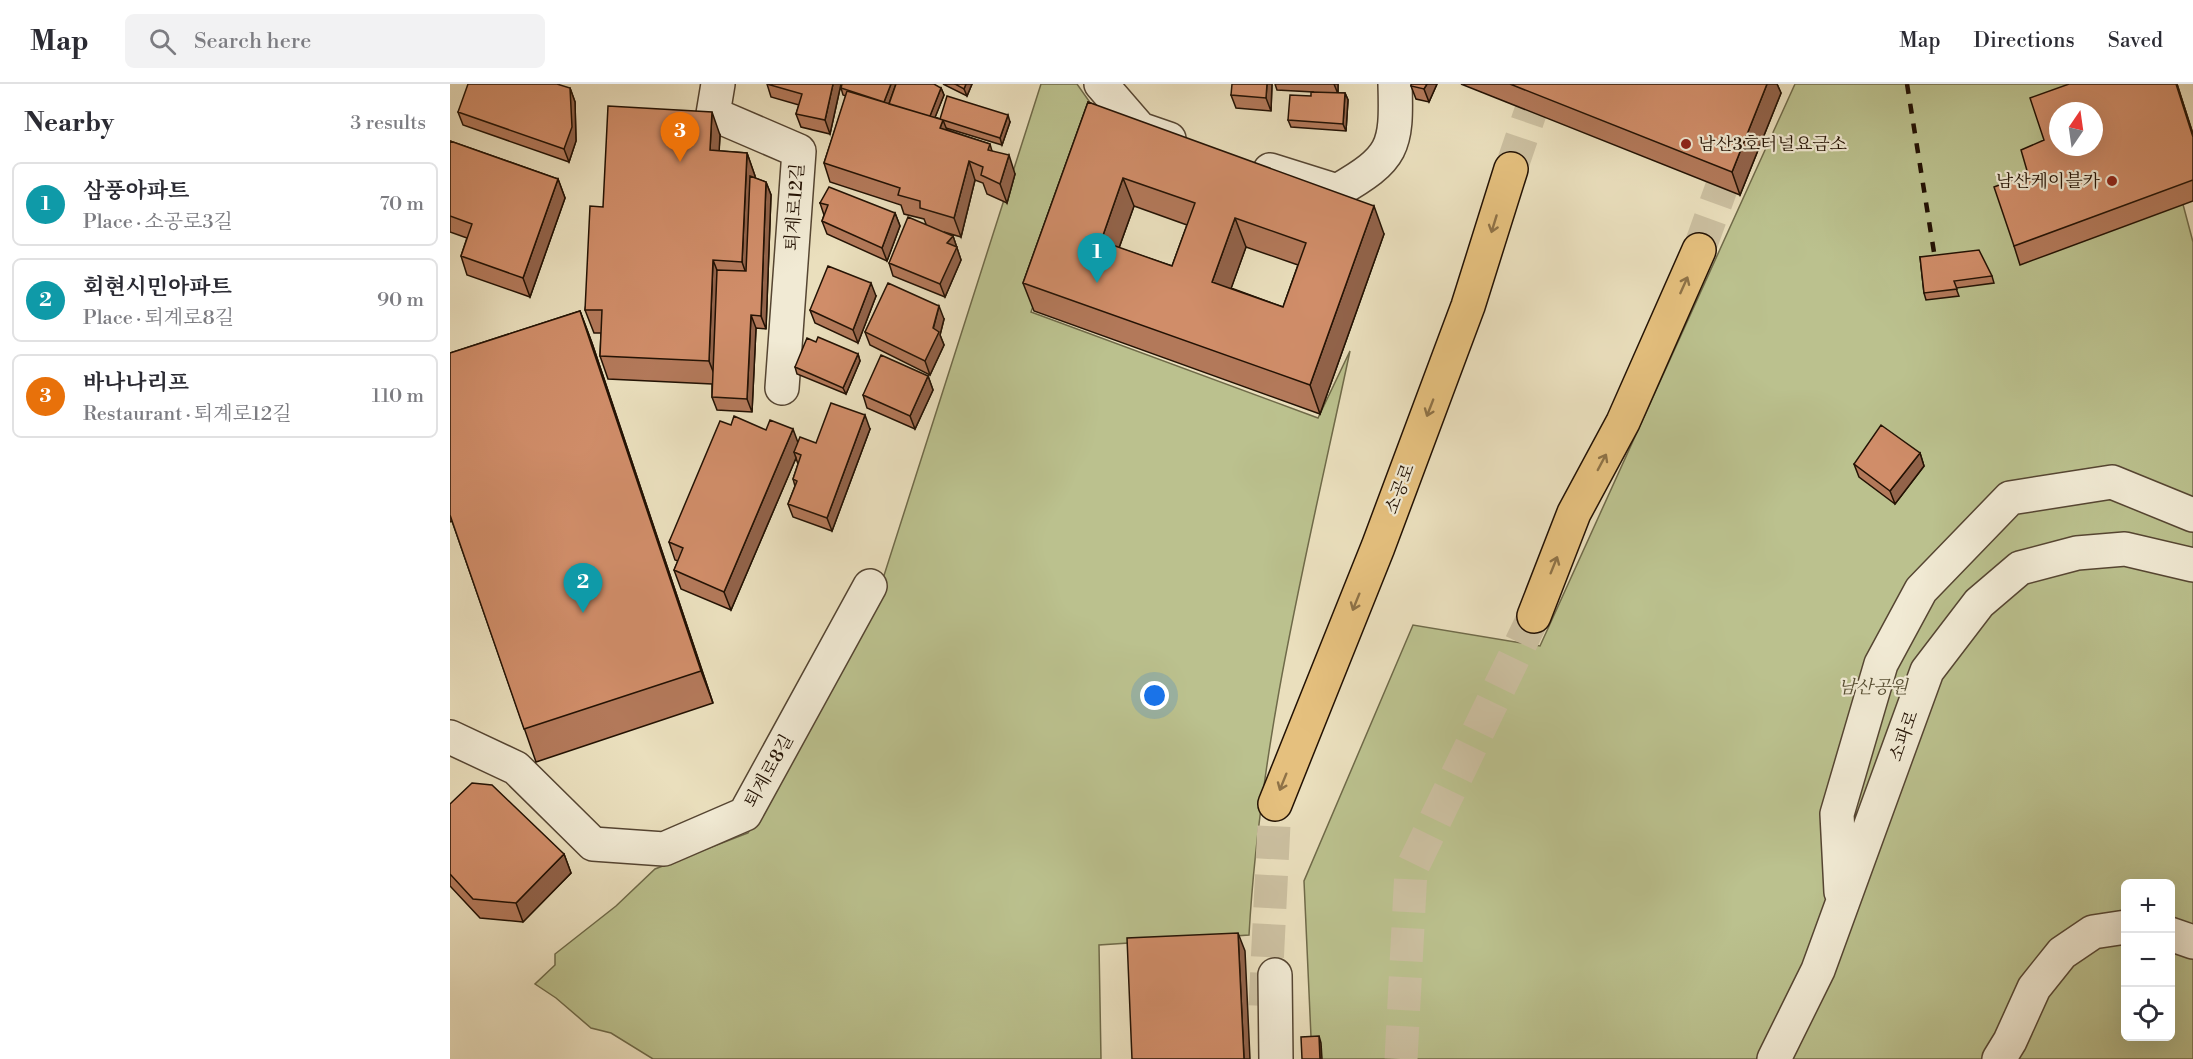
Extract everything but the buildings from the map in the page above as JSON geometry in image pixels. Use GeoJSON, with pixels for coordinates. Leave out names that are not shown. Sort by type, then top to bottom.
{"type":"FeatureCollection","features":[{"type":"Feature","properties":{"kind":"main road","name":"소공로"},"geometry":{"type":"LineString","coordinates":[[1275,804],[1378,547],[1464,317],[1511,169]]}},
{"type":"Feature","properties":{"kind":"main road"},"geometry":{"type":"LineString","coordinates":[[1534,616],[1574,513],[1623,422],[1699,250]]}},
{"type":"Feature","properties":{"kind":"street","name":"퇴계로12길"},"geometry":{"type":"LineString","coordinates":[[718,84],[713,114],[799,151],[782,388]]}},
{"type":"Feature","properties":{"kind":"street"},"geometry":{"type":"LineString","coordinates":[[1101,84],[1140,129],[1195,147]]}},
{"type":"Feature","properties":{"kind":"street"},"geometry":{"type":"LineString","coordinates":[[1239,160],[1337,191],[1364,176],[1387,156],[1396,130],[1395,84]]}},
{"type":"Feature","properties":{"kind":"street"},"geometry":{"type":"LineString","coordinates":[[1841,910],[1837,814],[1881,664],[1921,590],[2010,498],[2112,482],[2193,515]]}},
{"type":"Feature","properties":{"kind":"street","name":"소파로"},"geometry":{"type":"LineString","coordinates":[[1774,1059],[1818,970],[1927,671],[1979,603],[2020,568],[2077,553],[2126,549],[2193,566]]}},
{"type":"Feature","properties":{"kind":"street","name":"퇴계로8길"},"geometry":{"type":"LineString","coordinates":[[450,737],[516,768],[593,844],[664,849],[745,814],[870,586]]}},
{"type":"Feature","properties":{"kind":"street"},"geometry":{"type":"LineString","coordinates":[[1999,1059],[2034,988],[2062,953],[2093,933],[2121,928]]}},
{"type":"Feature","properties":{"kind":"street"},"geometry":{"type":"LineString","coordinates":[[2175,936],[2193,942]]}},
{"type":"Feature","properties":{"kind":"street"},"geometry":{"type":"LineString","coordinates":[[1275,975],[1276,1059]]}},
{"type":"Feature","properties":{"kind":"green space"},"geometry":{"type":"Polygon","coordinates":[[[1041,84],[1077,84],[1101,118],[1031,312],[1318,418],[1350,351],[1303,569],[1275,715],[1255,861],[1249,935],[1099,945],[1101,1059],[653,1059],[611,1033],[591,1028],[556,998],[535,984],[555,965],[555,954],[616,906],[655,869],[748,833],[880,588],[1041,84]]]}},
{"type":"Feature","properties":{"kind":"green space","name":"남산공원"},"geometry":{"type":"Polygon","coordinates":[[[1795,84],[2151,84],[2193,242],[2193,1059],[1312,1059],[1304,881],[1413,625],[1540,646],[1795,84]]]}},
{"type":"Feature","properties":{"kind":"tunnel"},"geometry":{"type":"LineString","coordinates":[[1511,169],[1540,84]]}},
{"type":"Feature","properties":{"kind":"tunnel"},"geometry":{"type":"LineString","coordinates":[[1699,250],[1740,136],[1764,84]]}},
{"type":"Feature","properties":{"kind":"tunnel"},"geometry":{"type":"LineString","coordinates":[[1401,1059],[1411,870],[1534,616]]}},
{"type":"Feature","properties":{"kind":"tunnel"},"geometry":{"type":"LineString","coordinates":[[1265,1006],[1275,804]]}},
{"type":"Feature","properties":{"kind":"railway"},"geometry":{"type":"LineString","coordinates":[[1907,84],[1937,271]]}},
{"type":"Feature","properties":{"kind":"place","name":"남산3호터널요금소"},"geometry":{"type":"Point","coordinates":[1686,144]}},
{"type":"Feature","properties":{"kind":"place","name":"바나나리프"},"geometry":{"type":"Point","coordinates":[680,162]}},
{"type":"Feature","properties":{"kind":"place","name":"남산케이블카"},"geometry":{"type":"Point","coordinates":[2112,181]}},
{"type":"Feature","properties":{"kind":"place","name":"삼풍아파트"},"geometry":{"type":"Point","coordinates":[1097,283]}},
{"type":"Feature","properties":{"kind":"place","name":"회현시민아파트"},"geometry":{"type":"Point","coordinates":[583,613]}}]}
